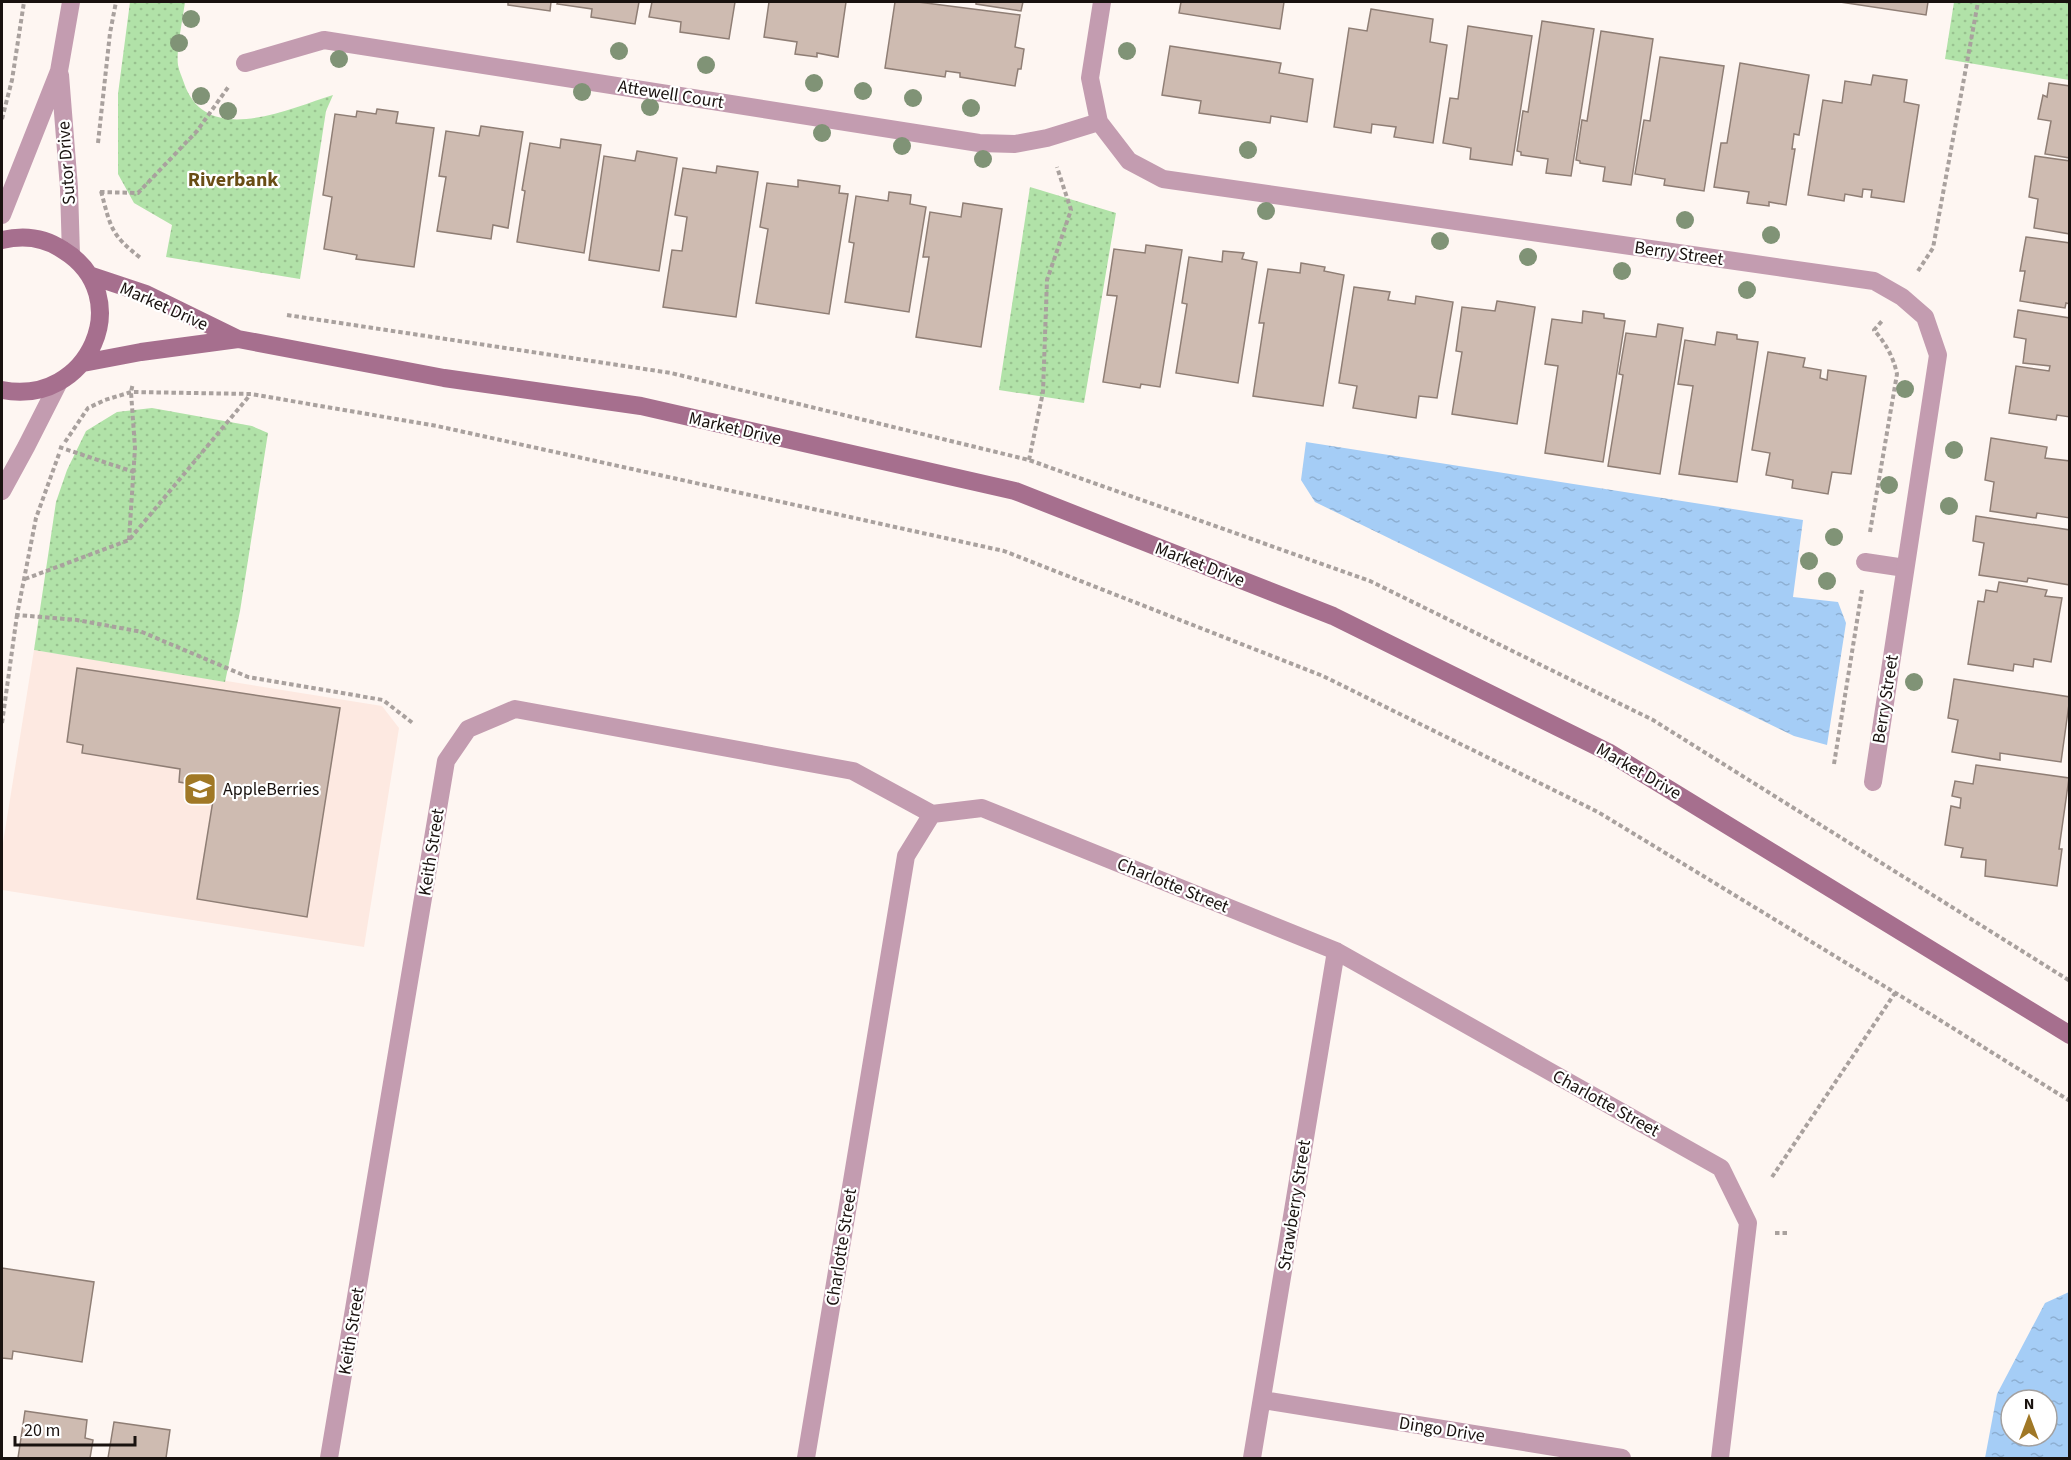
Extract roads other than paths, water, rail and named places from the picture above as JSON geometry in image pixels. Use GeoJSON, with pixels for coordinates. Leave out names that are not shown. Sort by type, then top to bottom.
{"type":"FeatureCollection","features":[{"type":"Feature","properties":{"kind":"street","name":"Sutor Drive"},"geometry":{"type":"LineString","coordinates":[[2,215],[59,71],[71,2]]}},
{"type":"Feature","properties":{"kind":"street","name":"Berry Street"},"geometry":{"type":"LineString","coordinates":[[1102,2],[1090,78],[1099,122],[1128,161],[1163,179],[1874,281],[1902,297],[1925,317],[1938,354],[1873,782]]}},
{"type":"Feature","properties":{"kind":"street","name":"Attewell Court"},"geometry":{"type":"LineString","coordinates":[[245,63],[324,40],[980,143],[1015,144],[1047,138],[1099,122]]}},
{"type":"Feature","properties":{"kind":"street","name":"Sutor Drive"},"geometry":{"type":"LineString","coordinates":[[59,71],[69,188],[71,255]]}},
{"type":"Feature","properties":{"kind":"street"},"geometry":{"type":"LineString","coordinates":[[2,240],[15,237],[39,239],[71,255],[89,275],[98,301],[99,320],[96,338],[83,363],[71,375],[43,390],[27,393],[2,390]]}},
{"type":"Feature","properties":{"kind":"street","name":"Market Drive"},"geometry":{"type":"LineString","coordinates":[[89,275],[146,294],[238,339],[444,378],[641,406],[1015,491],[1333,616],[1608,752],[2070,1035]]}},
{"type":"Feature","properties":{"kind":"street","name":"Market Drive"},"geometry":{"type":"LineString","coordinates":[[83,363],[141,352],[238,339]]}},
{"type":"Feature","properties":{"kind":"street"},"geometry":{"type":"LineString","coordinates":[[2,491],[58,384]]}},
{"type":"Feature","properties":{"kind":"street"},"geometry":{"type":"LineString","coordinates":[[1865,562],[1905,568]]}},
{"type":"Feature","properties":{"kind":"street","name":"Keith Street"},"geometry":{"type":"LineString","coordinates":[[329,1458],[446,761],[468,729],[515,709],[818,764],[853,771],[932,814]]}},
{"type":"Feature","properties":{"kind":"street","name":"Charlotte Street"},"geometry":{"type":"LineString","coordinates":[[806,1458],[906,856],[932,814],[982,807],[1336,951],[1720,1168],[1748,1222],[1720,1458]]}},
{"type":"Feature","properties":{"kind":"street","name":"Strawberry Street"},"geometry":{"type":"LineString","coordinates":[[1252,1458],[1336,951]]}},
{"type":"Feature","properties":{"kind":"street","name":"Dingo Drive"},"geometry":{"type":"LineString","coordinates":[[1263,1400],[1622,1458]]}},
{"type":"Feature","properties":{"kind":"water"},"geometry":{"type":"Polygon","coordinates":[[[1306,442],[1803,520],[1793,597],[1838,602],[1846,623],[1827,745],[1794,736],[1315,502],[1301,480],[1306,442]]]}},
{"type":"Feature","properties":{"kind":"water"},"geometry":{"type":"Polygon","coordinates":[[[2069,1292],[2069,1458],[1985,1458],[1999,1390],[1999,1448],[2059,1448],[2059,1388],[2000,1388],[2045,1303],[2069,1292]]]}},
{"type":"Feature","properties":{"kind":"place","name":"AppleBerries"},"geometry":{"type":"Point","coordinates":[200,789]}},
{"type":"Feature","properties":{"kind":"district","name":"Riverbank"},"geometry":{"type":"Point","coordinates":[233,179]}}]}
